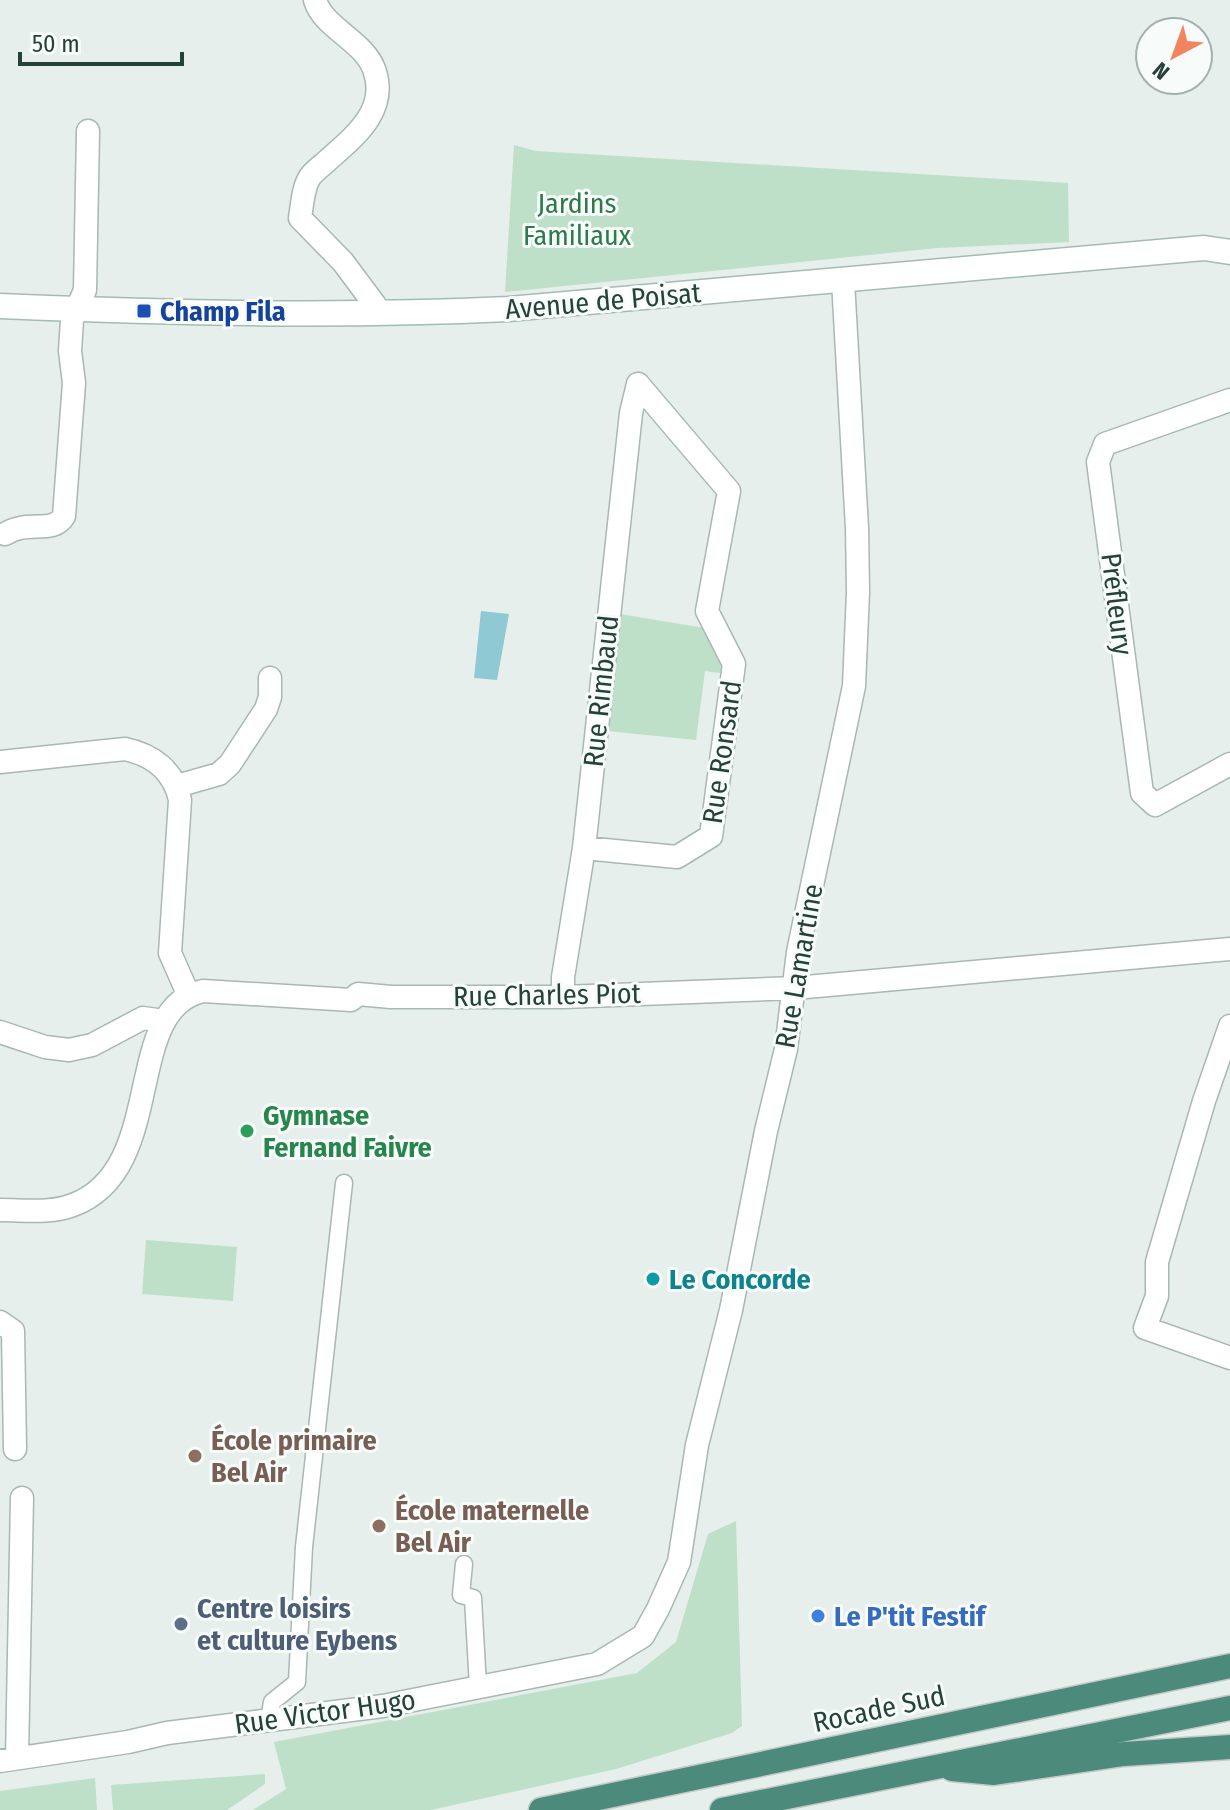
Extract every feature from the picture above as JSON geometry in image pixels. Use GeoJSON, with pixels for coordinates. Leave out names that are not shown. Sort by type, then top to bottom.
{"type":"FeatureCollection","features":[{"type":"Feature","properties":{"kind":"highway"},"geometry":{"type":"LineString","coordinates":[[1125,1689],[1230,1658]]}},
{"type":"Feature","properties":{"kind":"highway","name":"Rocade Sud"},"geometry":{"type":"LineString","coordinates":[[541,1810],[1230,1666]]}},
{"type":"Feature","properties":{"kind":"highway"},"geometry":{"type":"LineString","coordinates":[[722,1810],[1230,1708]]}},
{"type":"Feature","properties":{"kind":"highway"},"geometry":{"type":"LineString","coordinates":[[930,1767],[994,1773],[1124,1754],[1230,1747]]}},
{"type":"Feature","properties":{"kind":"main road","name":"Avenue de Poisat"},"geometry":{"type":"LineString","coordinates":[[1204,248],[1222,239],[1230,239]]}},
{"type":"Feature","properties":{"kind":"main road","name":"Avenue de Poisat"},"geometry":{"type":"LineString","coordinates":[[0,306],[249,314],[508,309],[1204,248],[1230,252]]}},
{"type":"Feature","properties":{"kind":"street"},"geometry":{"type":"LineString","coordinates":[[315,0],[318,9],[356,45],[373,67],[377,83],[375,108],[364,128],[309,177],[300,218],[343,262],[381,313]]}},
{"type":"Feature","properties":{"kind":"street"},"geometry":{"type":"LineString","coordinates":[[5,534],[27,525],[51,527],[59,524],[64,516],[74,383],[70,351],[72,320],[85,290],[88,131]]}},
{"type":"Feature","properties":{"kind":"street","name":"Rue Lamartine"},"geometry":{"type":"LineString","coordinates":[[643,1636],[679,1562],[697,1445],[731,1310],[766,1131],[786,1049],[798,952],[855,673],[857,528],[843,281]]}},
{"type":"Feature","properties":{"kind":"street","name":"Rue Rimbaud"},"geometry":{"type":"LineString","coordinates":[[563,997],[563,977],[584,848],[631,413],[638,384]]}},
{"type":"Feature","properties":{"kind":"street","name":"Rue Ronsard"},"geometry":{"type":"LineString","coordinates":[[584,848],[677,857],[711,836],[734,664],[707,611],[729,491],[638,384]]}},
{"type":"Feature","properties":{"kind":"street","name":"Préfleury"},"geometry":{"type":"LineString","coordinates":[[1230,400],[1105,444],[1098,462],[1142,793],[1155,805],[1230,764]]}},
{"type":"Feature","properties":{"kind":"street"},"geometry":{"type":"LineString","coordinates":[[177,786],[225,770],[266,709],[270,697],[270,678]]}},
{"type":"Feature","properties":{"kind":"street"},"geometry":{"type":"LineString","coordinates":[[0,762],[125,749],[154,760],[170,775],[177,786],[180,819],[170,953],[189,996],[175,1005],[158,1033],[130,1146],[114,1175],[93,1195],[72,1206],[47,1211],[0,1210]]}},
{"type":"Feature","properties":{"kind":"street","name":"Rue Charles Piot"},"geometry":{"type":"LineString","coordinates":[[189,996],[203,991],[351,1000],[358,994],[391,997],[563,997],[795,988],[1230,949]]}},
{"type":"Feature","properties":{"kind":"street"},"geometry":{"type":"LineString","coordinates":[[0,1032],[45,1047],[69,1050],[92,1045],[143,1018],[164,1021]]}},
{"type":"Feature","properties":{"kind":"street"},"geometry":{"type":"LineString","coordinates":[[1230,1026],[1204,1101],[1157,1262],[1157,1296],[1145,1328],[1230,1358]]}},
{"type":"Feature","properties":{"kind":"street"},"geometry":{"type":"LineString","coordinates":[[269,1721],[272,1702],[297,1682],[304,1547],[344,1183]]}},
{"type":"Feature","properties":{"kind":"street"},"geometry":{"type":"LineString","coordinates":[[0,1322],[13,1331],[15,1449]]}},
{"type":"Feature","properties":{"kind":"street"},"geometry":{"type":"LineString","coordinates":[[8,1759],[22,1498]]}},
{"type":"Feature","properties":{"kind":"street"},"geometry":{"type":"LineString","coordinates":[[464,1564],[461,1595],[473,1598],[478,1687]]}},
{"type":"Feature","properties":{"kind":"street","name":"Rue Victor Hugo"},"geometry":{"type":"LineString","coordinates":[[8,1759],[128,1742],[167,1733],[383,1706],[597,1664],[643,1636]]}},
{"type":"Feature","properties":{"kind":"green space","name":"Jardins Familiaux"},"geometry":{"type":"Polygon","coordinates":[[[514,145],[536,151],[1068,183],[1069,242],[938,248],[505,292],[514,145]]]}},
{"type":"Feature","properties":{"kind":"green space"},"geometry":{"type":"Polygon","coordinates":[[[620,614],[705,628],[724,656],[720,673],[705,671],[696,740],[607,731],[620,614]]]}},
{"type":"Feature","properties":{"kind":"green space"},"geometry":{"type":"Polygon","coordinates":[[[146,1240],[237,1247],[233,1301],[142,1294],[146,1240]]]}},
{"type":"Feature","properties":{"kind":"green space"},"geometry":{"type":"Polygon","coordinates":[[[736,1521],[742,1726],[732,1733],[616,1769],[431,1810],[253,1810],[286,1789],[274,1742],[637,1673],[676,1642],[708,1534],[736,1521]]]}},
{"type":"Feature","properties":{"kind":"green space"},"geometry":{"type":"Polygon","coordinates":[[[265,1774],[265,1784],[227,1810],[113,1810],[111,1785],[265,1774]]]}},
{"type":"Feature","properties":{"kind":"green space"},"geometry":{"type":"Polygon","coordinates":[[[95,1778],[97,1810],[0,1810],[0,1791],[95,1778]]]}},
{"type":"Feature","properties":{"kind":"water"},"geometry":{"type":"Polygon","coordinates":[[[481,611],[509,614],[497,680],[474,678],[481,611]]]}},
{"type":"Feature","properties":{"kind":"place","name":"Champ Fila"},"geometry":{"type":"Point","coordinates":[144,311]}},
{"type":"Feature","properties":{"kind":"place","name":"Gymnase Fernand Faivre"},"geometry":{"type":"Point","coordinates":[247,1131]}},
{"type":"Feature","properties":{"kind":"place","name":"Le Concorde"},"geometry":{"type":"Point","coordinates":[653,1279]}},
{"type":"Feature","properties":{"kind":"place","name":"École primaire Bel Air"},"geometry":{"type":"Point","coordinates":[195,1456]}},
{"type":"Feature","properties":{"kind":"place","name":"École maternelle Bel Air"},"geometry":{"type":"Point","coordinates":[379,1526]}},
{"type":"Feature","properties":{"kind":"place","name":"Le P'tit Festif"},"geometry":{"type":"Point","coordinates":[818,1616]}},
{"type":"Feature","properties":{"kind":"place","name":"Centre loisirs et culture Eybens"},"geometry":{"type":"Point","coordinates":[181,1624]}}]}
